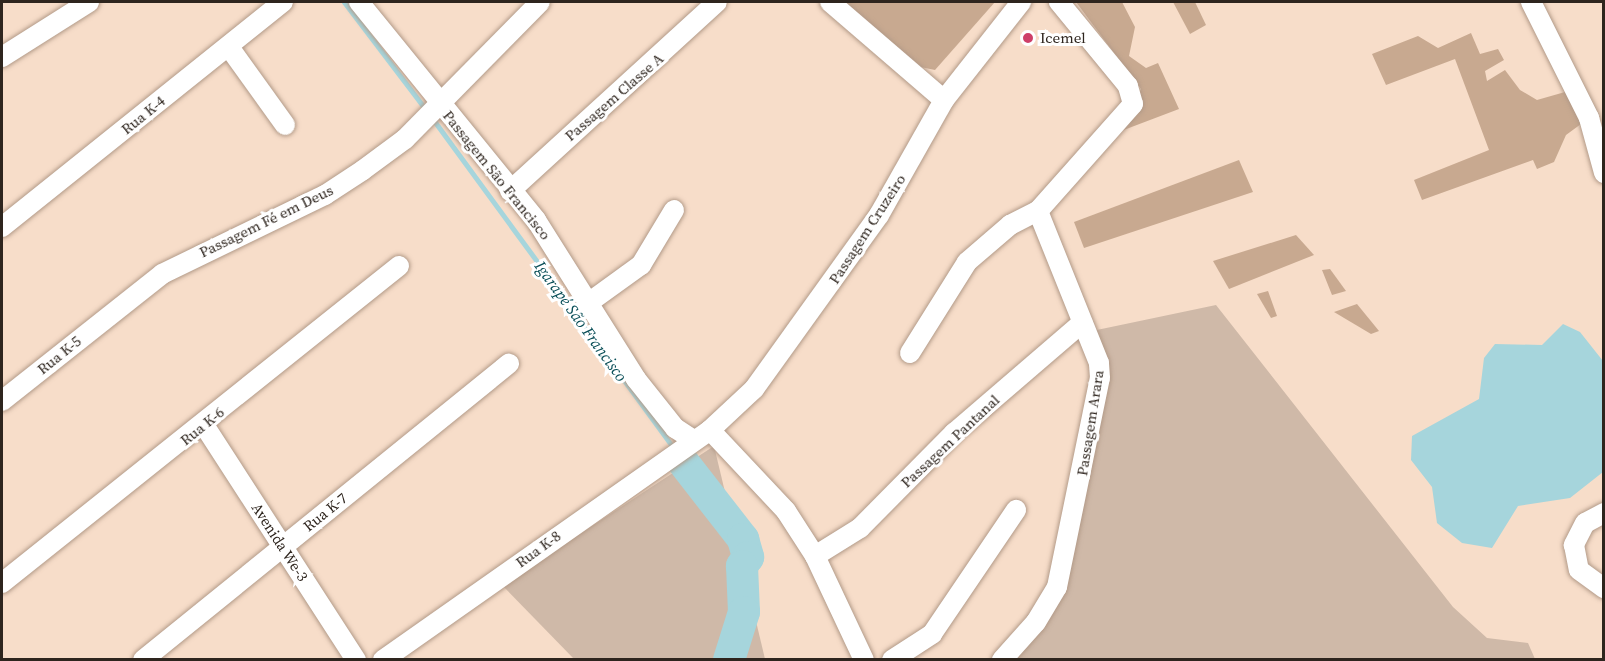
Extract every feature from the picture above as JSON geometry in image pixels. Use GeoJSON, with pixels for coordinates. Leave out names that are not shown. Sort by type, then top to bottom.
{"type":"FeatureCollection","features":[{"type":"Feature","properties":{"kind":"street"},"geometry":{"type":"LineString","coordinates":[[2,57],[89,2]]}},
{"type":"Feature","properties":{"kind":"street","name":"Rua K-4"},"geometry":{"type":"LineString","coordinates":[[2,227],[283,2]]}},
{"type":"Feature","properties":{"kind":"street","name":"Passagem São Francisco"},"geometry":{"type":"LineString","coordinates":[[359,2],[432,109],[510,191],[591,301],[636,379],[675,428],[681,446]]}},
{"type":"Feature","properties":{"kind":"street","name":"Passagem Fé em Deus"},"geometry":{"type":"LineString","coordinates":[[116,310],[213,245],[325,195],[432,109],[540,2]]}},
{"type":"Feature","properties":{"kind":"street","name":"Passagem Classe A"},"geometry":{"type":"LineString","coordinates":[[510,191],[717,2]]}},
{"type":"Feature","properties":{"kind":"street"},"geometry":{"type":"LineString","coordinates":[[830,2],[944,100]]}},
{"type":"Feature","properties":{"kind":"street","name":"Passagem Cruzeiro"},"geometry":{"type":"LineString","coordinates":[[681,446],[710,430],[786,350],[879,215],[944,100],[1021,2]]}},
{"type":"Feature","properties":{"kind":"street"},"geometry":{"type":"LineString","coordinates":[[910,353],[967,262],[1010,225],[1038,211],[1133,104],[1128,86],[1059,2]]}},
{"type":"Feature","properties":{"kind":"street"},"geometry":{"type":"LineString","coordinates":[[1531,2],[1589,118],[1604,173]]}},
{"type":"Feature","properties":{"kind":"street"},"geometry":{"type":"LineString","coordinates":[[229,47],[285,125]]}},
{"type":"Feature","properties":{"kind":"street"},"geometry":{"type":"LineString","coordinates":[[591,301],[641,265],[674,210]]}},
{"type":"Feature","properties":{"kind":"street","name":"Passagem Arara"},"geometry":{"type":"LineString","coordinates":[[1002,660],[1050,604],[1063,569],[1100,378],[1082,323],[1038,211]]}},
{"type":"Feature","properties":{"kind":"street","name":"Rua K-6"},"geometry":{"type":"LineString","coordinates":[[2,583],[204,425],[399,266]]}},
{"type":"Feature","properties":{"kind":"street","name":"Rua K-5"},"geometry":{"type":"LineString","coordinates":[[2,401],[116,310]]}},
{"type":"Feature","properties":{"kind":"street","name":"Passagem Pantanal"},"geometry":{"type":"LineString","coordinates":[[815,556],[860,528],[954,434],[1082,323]]}},
{"type":"Feature","properties":{"kind":"street","name":"Rua K-7"},"geometry":{"type":"LineString","coordinates":[[142,660],[509,364]]}},
{"type":"Feature","properties":{"kind":"street","name":"Avenida We-3"},"geometry":{"type":"LineString","coordinates":[[204,425],[356,660]]}},
{"type":"Feature","properties":{"kind":"street"},"geometry":{"type":"LineString","coordinates":[[710,430],[786,512],[815,556],[864,660]]}},
{"type":"Feature","properties":{"kind":"street","name":"Rua K-8"},"geometry":{"type":"LineString","coordinates":[[383,660],[681,446]]}},
{"type":"Feature","properties":{"kind":"street"},"geometry":{"type":"LineString","coordinates":[[892,660],[933,634],[1016,510]]}},
{"type":"Feature","properties":{"kind":"street"},"geometry":{"type":"LineString","coordinates":[[1604,513],[1585,523],[1574,545],[1579,570],[1604,588]]}},
{"type":"Feature","properties":{"kind":"shaded area"},"geometry":{"type":"Polygon","coordinates":[[[842,2],[995,2],[935,70],[911,65],[842,2]]]}},
{"type":"Feature","properties":{"kind":"shaded area"},"geometry":{"type":"Polygon","coordinates":[[[1076,2],[1122,2],[1135,27],[1129,56],[1146,68],[1158,63],[1179,109],[1121,131],[1141,89],[1076,2]]]}},
{"type":"Feature","properties":{"kind":"shaded area"},"geometry":{"type":"Polygon","coordinates":[[[1173,2],[1195,2],[1206,25],[1190,34],[1173,2]]]}},
{"type":"Feature","properties":{"kind":"shaded area"},"geometry":{"type":"Polygon","coordinates":[[[1471,33],[1480,54],[1498,49],[1504,60],[1485,71],[1487,81],[1505,70],[1520,90],[1537,100],[1565,92],[1581,124],[1566,135],[1554,162],[1537,169],[1533,160],[1422,200],[1414,180],[1489,150],[1455,59],[1386,85],[1372,54],[1418,36],[1438,48],[1471,33]]]}},
{"type":"Feature","properties":{"kind":"shaded area"},"geometry":{"type":"Polygon","coordinates":[[[1239,160],[1253,192],[1084,248],[1074,222],[1239,160]]]}},
{"type":"Feature","properties":{"kind":"shaded area"},"geometry":{"type":"Polygon","coordinates":[[[1296,235],[1314,255],[1229,289],[1213,261],[1296,235]]]}},
{"type":"Feature","properties":{"kind":"shaded area"},"geometry":{"type":"Polygon","coordinates":[[[1330,269],[1346,291],[1332,295],[1322,270],[1330,269]]]}},
{"type":"Feature","properties":{"kind":"shaded area"},"geometry":{"type":"Polygon","coordinates":[[[1268,291],[1277,316],[1271,318],[1257,294],[1268,291]]]}},
{"type":"Feature","properties":{"kind":"shaded area"},"geometry":{"type":"Polygon","coordinates":[[[1357,304],[1379,331],[1371,334],[1334,312],[1357,304]]]}},
{"type":"Feature","properties":{"kind":"shaded area"},"geometry":{"type":"Polygon","coordinates":[[[1216,305],[1453,607],[1487,638],[1528,643],[1535,659],[997,660],[1038,620],[1105,380],[1092,331],[1216,305]]]}},
{"type":"Feature","properties":{"kind":"shaded area"},"geometry":{"type":"Polygon","coordinates":[[[714,446],[765,659],[574,659],[502,585],[714,446]]]}},
{"type":"Feature","properties":{"kind":"water"},"geometry":{"type":"Polygon","coordinates":[[[1563,324],[1580,332],[1603,361],[1603,472],[1570,498],[1518,506],[1492,548],[1462,543],[1437,523],[1432,487],[1411,460],[1412,436],[1479,399],[1484,358],[1495,344],[1542,345],[1563,324]]]}},
{"type":"Feature","properties":{"kind":"waterway","name":"Igarapé São Francisco"},"geometry":{"type":"LineString","coordinates":[[344,2],[426,110]]}},
{"type":"Feature","properties":{"kind":"waterway","name":"Igarapé São Francisco"},"geometry":{"type":"LineString","coordinates":[[432,118],[674,449]]}},
{"type":"Feature","properties":{"kind":"waterway","name":"Igarapé São Francisco"},"geometry":{"type":"LineString","coordinates":[[680,458],[743,539],[748,557],[742,566],[744,612],[729,660]]}},
{"type":"Feature","properties":{"kind":"place","name":"Icemel"},"geometry":{"type":"Point","coordinates":[1028,38]}}]}
